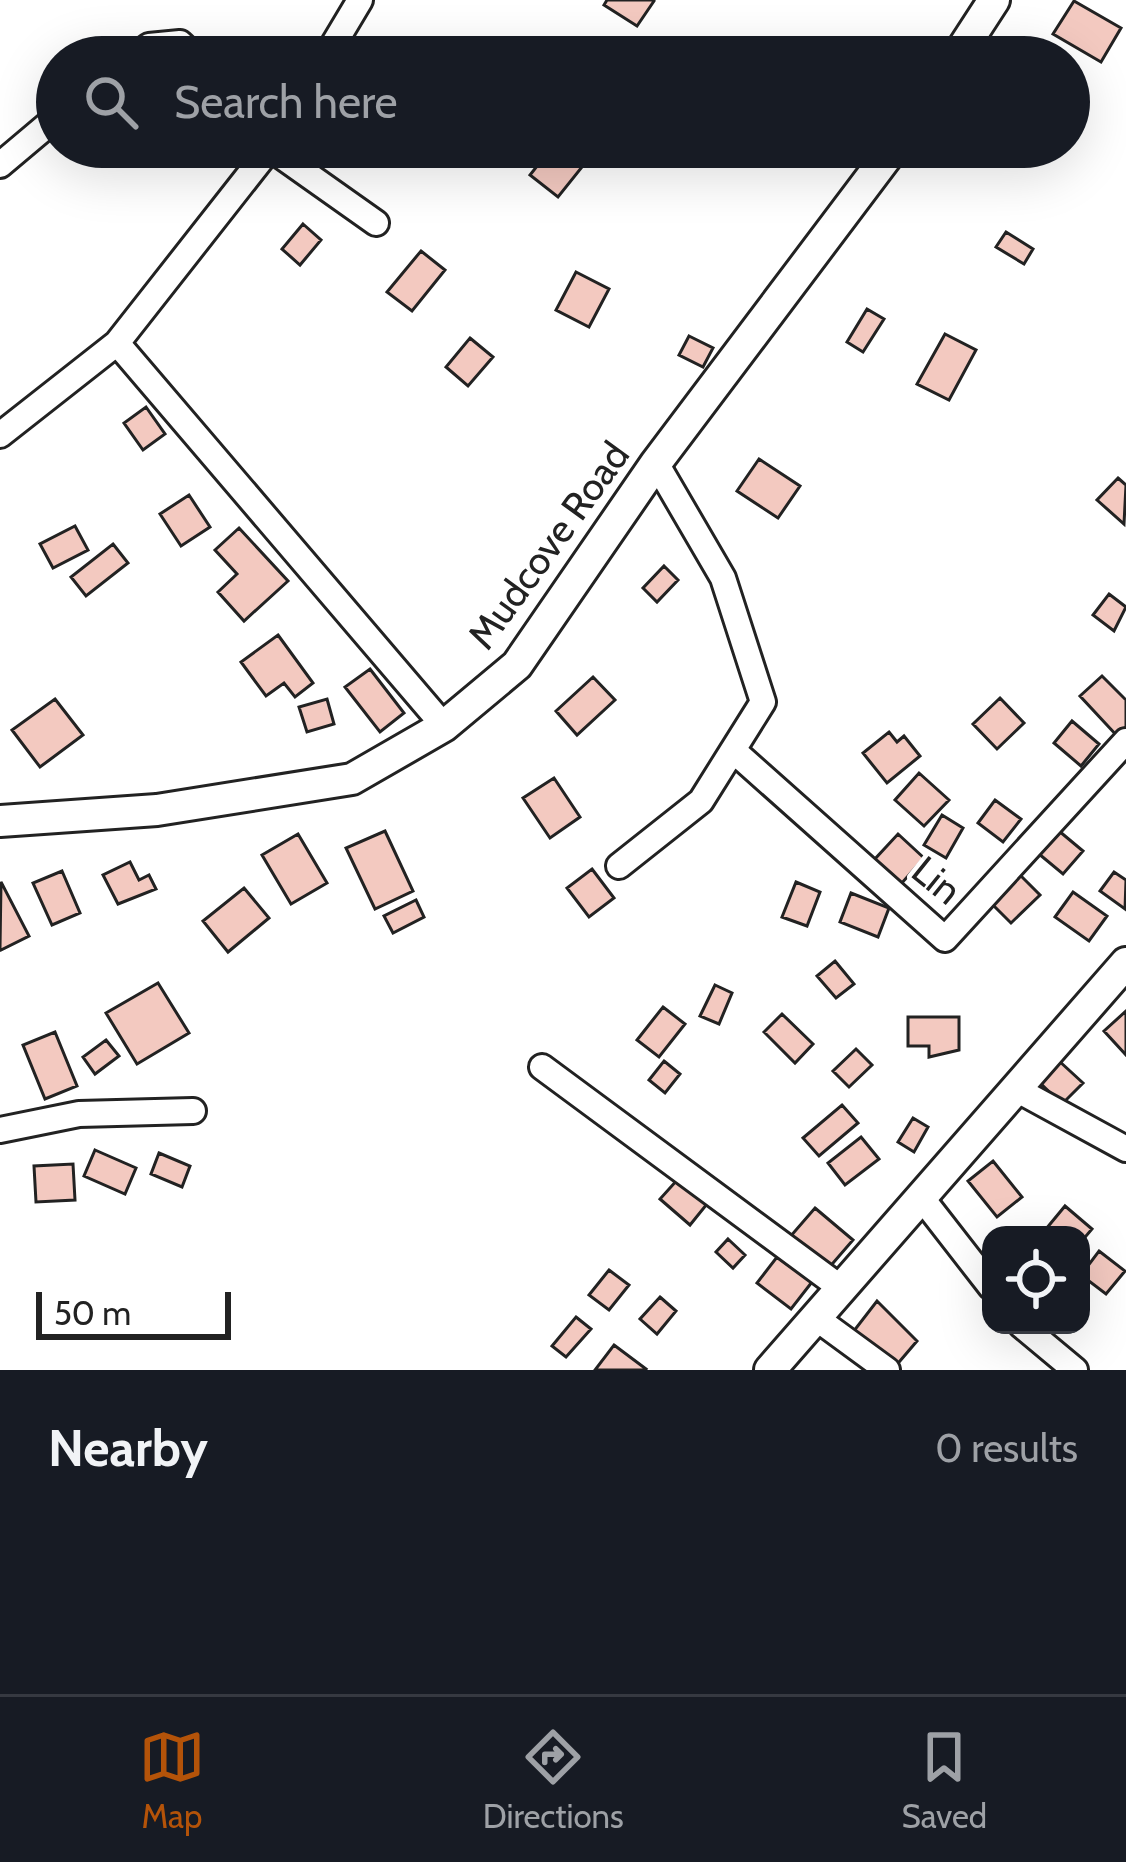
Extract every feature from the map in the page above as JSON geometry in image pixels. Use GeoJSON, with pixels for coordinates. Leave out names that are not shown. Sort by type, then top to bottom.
{"type":"FeatureCollection","features":[{"type":"Feature","properties":{"kind":"street"},"geometry":{"type":"LineString","coordinates":[[339,36],[360,0]]}},
{"type":"Feature","properties":{"kind":"street"},"geometry":{"type":"LineString","coordinates":[[971,36],[994,0]]}},
{"type":"Feature","properties":{"kind":"street"},"geometry":{"type":"LineString","coordinates":[[0,165],[36,135]]}},
{"type":"Feature","properties":{"kind":"street"},"geometry":{"type":"LineString","coordinates":[[0,435],[117,343],[254,168]]}},
{"type":"Feature","properties":{"kind":"street"},"geometry":{"type":"LineString","coordinates":[[299,168],[376,224]]}},
{"type":"Feature","properties":{"kind":"street","name":"Mudcove Road"},"geometry":{"type":"LineString","coordinates":[[0,821],[157,810],[352,778],[444,726],[517,665],[656,463],[878,168]]}},
{"type":"Feature","properties":{"kind":"street"},"geometry":{"type":"LineString","coordinates":[[117,343],[444,726]]}},
{"type":"Feature","properties":{"kind":"street"},"geometry":{"type":"LineString","coordinates":[[619,866],[701,801],[736,752],[763,702],[723,578],[656,463]]}},
{"type":"Feature","properties":{"kind":"street","name":"Lin"},"geometry":{"type":"LineString","coordinates":[[736,752],[945,939],[1126,741]]}},
{"type":"Feature","properties":{"kind":"street"},"geometry":{"type":"LineString","coordinates":[[770,1370],[1126,963]]}},
{"type":"Feature","properties":{"kind":"street"},"geometry":{"type":"LineString","coordinates":[[542,1067],[842,1288]]}},
{"type":"Feature","properties":{"kind":"street"},"geometry":{"type":"LineString","coordinates":[[1016,1089],[1126,1149]]}},
{"type":"Feature","properties":{"kind":"street"},"geometry":{"type":"LineString","coordinates":[[0,1130],[79,1114],[193,1111]]}},
{"type":"Feature","properties":{"kind":"street"},"geometry":{"type":"LineString","coordinates":[[921,1197],[982,1275]]}},
{"type":"Feature","properties":{"kind":"street"},"geometry":{"type":"LineString","coordinates":[[816,1318],[886,1370]]}},
{"type":"Feature","properties":{"kind":"street"},"geometry":{"type":"LineString","coordinates":[[1032,1334],[1075,1370]]}},
{"type":"Feature","properties":{"kind":"building"},"geometry":{"type":"Polygon","coordinates":[[[607,0],[654,1],[637,26],[604,5],[607,0]]]}},
{"type":"Feature","properties":{"kind":"building"},"geometry":{"type":"Polygon","coordinates":[[[1074,1],[1121,28],[1101,62],[1090,56],[1090,36],[1053,34],[1074,1]]]}},
{"type":"Feature","properties":{"kind":"building"},"geometry":{"type":"Polygon","coordinates":[[[536,168],[581,168],[558,197],[530,175],[536,168]]]}},
{"type":"Feature","properties":{"kind":"building"},"geometry":{"type":"Polygon","coordinates":[[[303,224],[321,240],[300,265],[282,249],[303,224]]]}},
{"type":"Feature","properties":{"kind":"building"},"geometry":{"type":"Polygon","coordinates":[[[1006,232],[1033,249],[1024,264],[996,247],[1006,232]]]}},
{"type":"Feature","properties":{"kind":"building"},"geometry":{"type":"Polygon","coordinates":[[[421,251],[445,270],[412,311],[387,292],[421,251]]]}},
{"type":"Feature","properties":{"kind":"building"},"geometry":{"type":"Polygon","coordinates":[[[576,272],[609,289],[589,327],[556,310],[576,272]]]}},
{"type":"Feature","properties":{"kind":"building"},"geometry":{"type":"Polygon","coordinates":[[[867,309],[884,319],[863,352],[847,342],[867,309]]]}},
{"type":"Feature","properties":{"kind":"building"},"geometry":{"type":"Polygon","coordinates":[[[945,334],[976,350],[949,400],[917,384],[945,334]]]}},
{"type":"Feature","properties":{"kind":"building"},"geometry":{"type":"Polygon","coordinates":[[[689,336],[713,348],[703,367],[679,355],[689,336]]]}},
{"type":"Feature","properties":{"kind":"building"},"geometry":{"type":"Polygon","coordinates":[[[470,338],[493,357],[468,386],[446,367],[470,338]]]}},
{"type":"Feature","properties":{"kind":"building"},"geometry":{"type":"Polygon","coordinates":[[[146,407],[165,434],[143,450],[124,423],[146,407]]]}},
{"type":"Feature","properties":{"kind":"building"},"geometry":{"type":"Polygon","coordinates":[[[759,459],[800,486],[778,518],[737,491],[759,459]]]}},
{"type":"Feature","properties":{"kind":"building"},"geometry":{"type":"Polygon","coordinates":[[[1118,478],[1126,485],[1124,524],[1097,500],[1118,478]]]}},
{"type":"Feature","properties":{"kind":"building"},"geometry":{"type":"Polygon","coordinates":[[[189,495],[210,527],[181,546],[160,514],[189,495]]]}},
{"type":"Feature","properties":{"kind":"building"},"geometry":{"type":"Polygon","coordinates":[[[75,526],[88,550],[53,568],[40,544],[75,526]]]}},
{"type":"Feature","properties":{"kind":"building"},"geometry":{"type":"Polygon","coordinates":[[[239,528],[288,581],[244,621],[218,592],[237,574],[215,550],[239,528]]]}},
{"type":"Feature","properties":{"kind":"building"},"geometry":{"type":"Polygon","coordinates":[[[113,544],[128,563],[86,596],[71,577],[113,544]]]}},
{"type":"Feature","properties":{"kind":"building"},"geometry":{"type":"Polygon","coordinates":[[[664,566],[678,580],[657,602],[643,588],[664,566]]]}},
{"type":"Feature","properties":{"kind":"building"},"geometry":{"type":"Polygon","coordinates":[[[1109,594],[1126,607],[1114,631],[1093,615],[1109,594]]]}},
{"type":"Feature","properties":{"kind":"building"},"geometry":{"type":"Polygon","coordinates":[[[278,635],[313,683],[295,697],[284,683],[266,696],[241,662],[278,635]]]}},
{"type":"Feature","properties":{"kind":"building"},"geometry":{"type":"Polygon","coordinates":[[[370,669],[404,713],[380,732],[345,687],[370,669]]]}},
{"type":"Feature","properties":{"kind":"building"},"geometry":{"type":"Polygon","coordinates":[[[1102,676],[1126,700],[1126,732],[1119,738],[1080,696],[1102,676]]]}},
{"type":"Feature","properties":{"kind":"building"},"geometry":{"type":"Polygon","coordinates":[[[593,677],[615,700],[577,735],[556,711],[593,677]]]}},
{"type":"Feature","properties":{"kind":"building"},"geometry":{"type":"Polygon","coordinates":[[[1000,698],[1024,723],[997,749],[973,724],[1000,698]]]}},
{"type":"Feature","properties":{"kind":"building"},"geometry":{"type":"Polygon","coordinates":[[[55,699],[83,735],[40,767],[12,730],[55,699]]]}},
{"type":"Feature","properties":{"kind":"building"},"geometry":{"type":"Polygon","coordinates":[[[327,699],[334,724],[307,732],[299,707],[327,699]]]}},
{"type":"Feature","properties":{"kind":"building"},"geometry":{"type":"Polygon","coordinates":[[[1072,721],[1099,744],[1081,766],[1054,743],[1072,721]]]}},
{"type":"Feature","properties":{"kind":"building"},"geometry":{"type":"Polygon","coordinates":[[[889,732],[897,742],[904,736],[920,756],[887,783],[863,753],[889,732]]]}},
{"type":"Feature","properties":{"kind":"building"},"geometry":{"type":"Polygon","coordinates":[[[919,773],[949,800],[924,826],[895,800],[919,773]]]}},
{"type":"Feature","properties":{"kind":"building"},"geometry":{"type":"Polygon","coordinates":[[[554,778],[580,817],[550,838],[523,798],[554,778]]]}},
{"type":"Feature","properties":{"kind":"building"},"geometry":{"type":"Polygon","coordinates":[[[995,800],[1021,819],[1003,842],[978,823],[995,800]]]}},
{"type":"Feature","properties":{"kind":"building"},"geometry":{"type":"Polygon","coordinates":[[[942,815],[963,828],[946,858],[924,845],[942,815]]]}},
{"type":"Feature","properties":{"kind":"building"},"geometry":{"type":"Polygon","coordinates":[[[385,831],[413,891],[375,909],[346,848],[385,831]]]}},
{"type":"Feature","properties":{"kind":"building"},"geometry":{"type":"Polygon","coordinates":[[[1059,831],[1083,851],[1063,874],[1039,854],[1059,831]]]}},
{"type":"Feature","properties":{"kind":"building"},"geometry":{"type":"Polygon","coordinates":[[[298,834],[327,883],[291,904],[262,855],[298,834]]]}},
{"type":"Feature","properties":{"kind":"building"},"geometry":{"type":"Polygon","coordinates":[[[898,834],[924,858],[901,884],[874,860],[898,834]]]}},
{"type":"Feature","properties":{"kind":"building"},"geometry":{"type":"Polygon","coordinates":[[[130,862],[139,880],[149,875],[156,889],[118,904],[103,875],[130,862]]]}},
{"type":"Feature","properties":{"kind":"building"},"geometry":{"type":"Polygon","coordinates":[[[592,869],[614,898],[589,917],[567,888],[592,869]]]}},
{"type":"Feature","properties":{"kind":"building"},"geometry":{"type":"Polygon","coordinates":[[[62,871],[80,913],[52,925],[33,883],[62,871]]]}},
{"type":"Feature","properties":{"kind":"building"},"geometry":{"type":"Polygon","coordinates":[[[1017,872],[1040,895],[1011,923],[988,900],[1017,872]]]}},
{"type":"Feature","properties":{"kind":"building"},"geometry":{"type":"Polygon","coordinates":[[[1114,872],[1126,880],[1125,909],[1100,891],[1114,872]]]}},
{"type":"Feature","properties":{"kind":"building"},"geometry":{"type":"Polygon","coordinates":[[[1,882],[29,936],[1,950],[0,948],[1,882]]]}},
{"type":"Feature","properties":{"kind":"building"},"geometry":{"type":"Polygon","coordinates":[[[796,882],[820,892],[807,926],[782,917],[796,882]]]}},
{"type":"Feature","properties":{"kind":"building"},"geometry":{"type":"Polygon","coordinates":[[[244,888],[269,918],[228,952],[203,921],[244,888]]]}},
{"type":"Feature","properties":{"kind":"building"},"geometry":{"type":"Polygon","coordinates":[[[1073,892],[1107,916],[1089,941],[1055,917],[1073,892]]]}},
{"type":"Feature","properties":{"kind":"building"},"geometry":{"type":"Polygon","coordinates":[[[851,893],[889,908],[878,937],[840,922],[851,893]]]}},
{"type":"Feature","properties":{"kind":"building"},"geometry":{"type":"Polygon","coordinates":[[[416,900],[424,917],[393,933],[384,916],[416,900]]]}},
{"type":"Feature","properties":{"kind":"building"},"geometry":{"type":"Polygon","coordinates":[[[835,961],[854,984],[836,998],[817,976],[835,961]]]}},
{"type":"Feature","properties":{"kind":"building"},"geometry":{"type":"Polygon","coordinates":[[[158,983],[189,1033],[137,1064],[106,1013],[158,983]]]}},
{"type":"Feature","properties":{"kind":"building"},"geometry":{"type":"Polygon","coordinates":[[[715,985],[732,993],[719,1024],[700,1016],[715,985]]]}},
{"type":"Feature","properties":{"kind":"building"},"geometry":{"type":"Polygon","coordinates":[[[663,1007],[685,1024],[659,1057],[637,1040],[663,1007]]]}},
{"type":"Feature","properties":{"kind":"building"},"geometry":{"type":"Polygon","coordinates":[[[1126,1011],[1126,1055],[1104,1031],[1126,1011]]]}},
{"type":"Feature","properties":{"kind":"building"},"geometry":{"type":"Polygon","coordinates":[[[782,1014],[813,1044],[795,1063],[764,1032],[782,1014]]]}},
{"type":"Feature","properties":{"kind":"building"},"geometry":{"type":"Polygon","coordinates":[[[908,1017],[959,1017],[959,1050],[929,1057],[929,1046],[908,1046],[908,1017]]]}},
{"type":"Feature","properties":{"kind":"building"},"geometry":{"type":"Polygon","coordinates":[[[55,1032],[77,1086],[45,1099],[23,1045],[55,1032]]]}},
{"type":"Feature","properties":{"kind":"building"},"geometry":{"type":"Polygon","coordinates":[[[106,1040],[119,1056],[95,1074],[83,1057],[106,1040]]]}},
{"type":"Feature","properties":{"kind":"building"},"geometry":{"type":"Polygon","coordinates":[[[856,1049],[872,1065],[849,1087],[833,1071],[856,1049]]]}},
{"type":"Feature","properties":{"kind":"building"},"geometry":{"type":"Polygon","coordinates":[[[1058,1060],[1083,1083],[1062,1104],[1038,1081],[1058,1060]]]}},
{"type":"Feature","properties":{"kind":"building"},"geometry":{"type":"Polygon","coordinates":[[[664,1061],[680,1074],[665,1093],[649,1080],[664,1061]]]}},
{"type":"Feature","properties":{"kind":"building"},"geometry":{"type":"Polygon","coordinates":[[[842,1105],[858,1123],[819,1156],[803,1138],[842,1105]]]}},
{"type":"Feature","properties":{"kind":"building"},"geometry":{"type":"Polygon","coordinates":[[[913,1118],[928,1127],[914,1152],[898,1142],[913,1118]]]}},
{"type":"Feature","properties":{"kind":"building"},"geometry":{"type":"Polygon","coordinates":[[[861,1137],[879,1159],[845,1185],[828,1163],[861,1137]]]}},
{"type":"Feature","properties":{"kind":"building"},"geometry":{"type":"Polygon","coordinates":[[[95,1150],[136,1168],[125,1194],[84,1176],[95,1150]]]}},
{"type":"Feature","properties":{"kind":"building"},"geometry":{"type":"Polygon","coordinates":[[[159,1153],[190,1166],[182,1187],[151,1174],[159,1153]]]}},
{"type":"Feature","properties":{"kind":"building"},"geometry":{"type":"Polygon","coordinates":[[[993,1161],[1022,1197],[997,1217],[968,1181],[993,1161]]]}},
{"type":"Feature","properties":{"kind":"building"},"geometry":{"type":"Polygon","coordinates":[[[73,1164],[75,1200],[36,1202],[34,1166],[73,1164]]]}},
{"type":"Feature","properties":{"kind":"building"},"geometry":{"type":"Polygon","coordinates":[[[678,1179],[707,1204],[690,1225],[660,1199],[678,1179]]]}},
{"type":"Feature","properties":{"kind":"building"},"geometry":{"type":"Polygon","coordinates":[[[1065,1206],[1088,1226],[1048,1226],[1065,1206]]]}},
{"type":"Feature","properties":{"kind":"building"},"geometry":{"type":"Polygon","coordinates":[[[815,1208],[853,1240],[827,1270],[789,1238],[815,1208]]]}},
{"type":"Feature","properties":{"kind":"building"},"geometry":{"type":"Polygon","coordinates":[[[728,1239],[745,1255],[733,1268],[716,1252],[728,1239]]]}},
{"type":"Feature","properties":{"kind":"building"},"geometry":{"type":"Polygon","coordinates":[[[1099,1251],[1125,1271],[1106,1294],[1090,1282],[1090,1263],[1099,1251]]]}},
{"type":"Feature","properties":{"kind":"building"},"geometry":{"type":"Polygon","coordinates":[[[777,1257],[812,1282],[791,1309],[757,1283],[777,1257]]]}},
{"type":"Feature","properties":{"kind":"building"},"geometry":{"type":"Polygon","coordinates":[[[609,1270],[629,1285],[609,1310],[589,1295],[609,1270]]]}},
{"type":"Feature","properties":{"kind":"building"},"geometry":{"type":"Polygon","coordinates":[[[660,1297],[676,1311],[657,1334],[640,1319],[660,1297]]]}},
{"type":"Feature","properties":{"kind":"building"},"geometry":{"type":"Polygon","coordinates":[[[877,1301],[917,1341],[894,1368],[853,1332],[877,1301]]]}},
{"type":"Feature","properties":{"kind":"building"},"geometry":{"type":"Polygon","coordinates":[[[576,1317],[591,1329],[566,1357],[552,1346],[576,1317]]]}},
{"type":"Feature","properties":{"kind":"building"},"geometry":{"type":"Polygon","coordinates":[[[614,1345],[646,1369],[595,1370],[614,1345]]]}}]}
